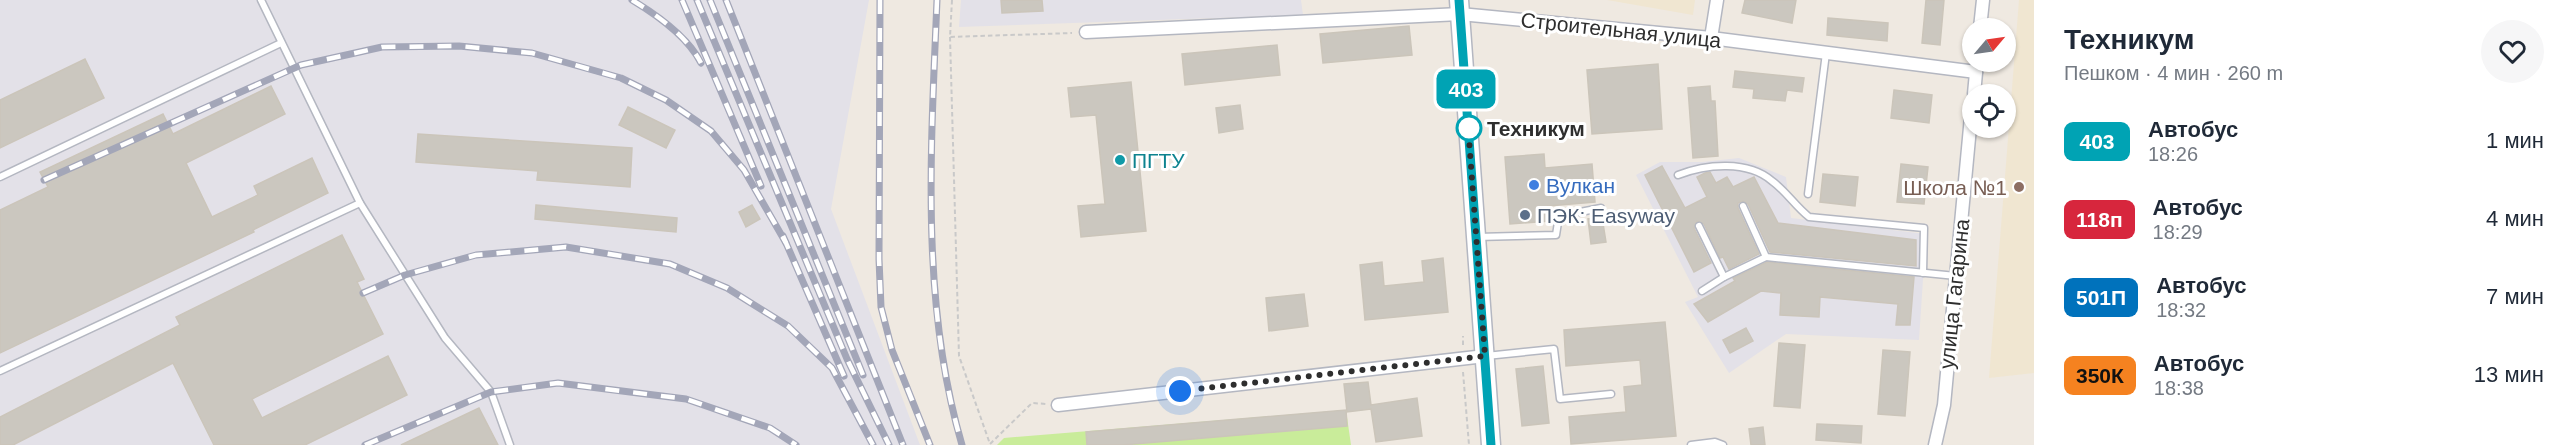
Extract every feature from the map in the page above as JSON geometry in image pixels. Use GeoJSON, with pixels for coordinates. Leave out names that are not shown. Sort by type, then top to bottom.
{"type":"FeatureCollection","features":[{"type":"Feature","properties":{"kind":"main road"},"geometry":{"type":"LineString","coordinates":[[1459,7],[1491,445]]}},
{"type":"Feature","properties":{"kind":"street"},"geometry":{"type":"LineString","coordinates":[[1711,38],[1717,0]]}},
{"type":"Feature","properties":{"kind":"street"},"geometry":{"type":"LineString","coordinates":[[1981,18],[1983,0]]}},
{"type":"Feature","properties":{"kind":"street","name":"Строительная улица"},"geometry":{"type":"LineString","coordinates":[[1086,32],[1459,7],[1826,53],[1962,66]]}},
{"type":"Feature","properties":{"kind":"street","name":"улица Гагарина"},"geometry":{"type":"LineString","coordinates":[[1935,445],[1944,405],[1969,138]]}},
{"type":"Feature","properties":{"kind":"street"},"geometry":{"type":"LineString","coordinates":[[1060,405],[1485,356]]}},
{"type":"Feature","properties":{"kind":"lane"},"geometry":{"type":"LineString","coordinates":[[261,0],[360,203],[445,338],[490,392],[510,445]]}},
{"type":"Feature","properties":{"kind":"lane"},"geometry":{"type":"LineString","coordinates":[[0,177],[281,43]]}},
{"type":"Feature","properties":{"kind":"lane"},"geometry":{"type":"LineString","coordinates":[[1808,194],[1826,53]]}},
{"type":"Feature","properties":{"kind":"lane"},"geometry":{"type":"LineString","coordinates":[[1678,175],[1712,166],[1729,166],[1761,173],[1773,181],[1809,217],[1924,228],[1923,273]]}},
{"type":"Feature","properties":{"kind":"lane"},"geometry":{"type":"LineString","coordinates":[[0,371],[360,203]]}},
{"type":"Feature","properties":{"kind":"lane"},"geometry":{"type":"LineString","coordinates":[[1743,206],[1766,257]]}},
{"type":"Feature","properties":{"kind":"lane"},"geometry":{"type":"LineString","coordinates":[[1477,237],[1556,235],[1559,216],[1601,208]]}},
{"type":"Feature","properties":{"kind":"lane"},"geometry":{"type":"LineString","coordinates":[[1699,226],[1724,276]]}},
{"type":"Feature","properties":{"kind":"lane"},"geometry":{"type":"LineString","coordinates":[[1702,291],[1724,276],[1766,257],[1956,276]]}},
{"type":"Feature","properties":{"kind":"lane"},"geometry":{"type":"LineString","coordinates":[[1485,356],[1554,349],[1560,399],[1611,394]]}},
{"type":"Feature","properties":{"kind":"lane"},"geometry":{"type":"LineString","coordinates":[[1691,445],[1715,442],[1723,445]]}},
{"type":"Feature","properties":{"kind":"path"},"geometry":{"type":"LineString","coordinates":[[952,0],[950,37],[959,356],[990,444],[1032,403],[1060,405]]}},
{"type":"Feature","properties":{"kind":"path"},"geometry":{"type":"LineString","coordinates":[[950,37],[1086,32]]}},
{"type":"Feature","properties":{"kind":"path"},"geometry":{"type":"LineString","coordinates":[[1463,336],[1462,359],[1469,445]]}},
{"type":"Feature","properties":{"kind":"shaded area"},"geometry":{"type":"Polygon","coordinates":[[[0,0],[869,0],[831,209],[920,445],[0,445],[0,0]]]}},
{"type":"Feature","properties":{"kind":"shaded area"},"geometry":{"type":"Polygon","coordinates":[[[961,0],[1301,0],[1303,15],[959,27],[961,0]]]}},
{"type":"Feature","properties":{"kind":"shaded area"},"geometry":{"type":"Polygon","coordinates":[[[1607,0],[1695,0],[1693,15],[1607,0]]]}},
{"type":"Feature","properties":{"kind":"shaded area","name":"Школа №1"},"geometry":{"type":"Polygon","coordinates":[[[2019,0],[2034,0],[2034,373],[1989,378],[2008,138],[2016,138],[2016,84],[2012,84],[2013,72],[2016,72],[2019,0]]]}},
{"type":"Feature","properties":{"kind":"shaded area"},"geometry":{"type":"Polygon","coordinates":[[[1739,158],[1786,177],[1791,218],[1926,234],[1919,340],[1786,334],[1729,373],[1685,302],[1698,297],[1636,175],[1660,162],[1702,162],[1739,158]]]}},
{"type":"Feature","properties":{"kind":"green space"},"geometry":{"type":"Polygon","coordinates":[[[1346,410],[1351,445],[997,445],[1004,438],[1346,410]]]}},
{"type":"Feature","properties":{"kind":"building"},"geometry":{"type":"Polygon","coordinates":[[[1001,0],[1042,0],[1043,11],[1002,13],[1001,0]]]}},
{"type":"Feature","properties":{"kind":"building"},"geometry":{"type":"Polygon","coordinates":[[[1745,0],[1796,0],[1792,23],[1742,13],[1745,0]]]}},
{"type":"Feature","properties":{"kind":"building"},"geometry":{"type":"Polygon","coordinates":[[[1926,0],[1944,0],[1940,45],[1922,43],[1926,0]]]}},
{"type":"Feature","properties":{"kind":"building"},"geometry":{"type":"Polygon","coordinates":[[[1828,18],[1888,23],[1887,41],[1827,35],[1828,18]]]}},
{"type":"Feature","properties":{"kind":"building"},"geometry":{"type":"Polygon","coordinates":[[[1409,26],[1412,55],[1323,63],[1320,34],[1409,26]]]}},
{"type":"Feature","properties":{"kind":"building"},"geometry":{"type":"Polygon","coordinates":[[[1277,45],[1280,75],[1185,85],[1182,54],[1277,45]]]}},
{"type":"Feature","properties":{"kind":"building"},"geometry":{"type":"Polygon","coordinates":[[[85,59],[104,98],[0,148],[0,100],[85,59]]]}},
{"type":"Feature","properties":{"kind":"building"},"geometry":{"type":"Polygon","coordinates":[[[1658,64],[1662,129],[1592,134],[1587,70],[1658,64]]]}},
{"type":"Feature","properties":{"kind":"building"},"geometry":{"type":"Polygon","coordinates":[[[1735,71],[1804,78],[1802,92],[1787,90],[1785,101],[1753,98],[1754,89],[1733,87],[1735,71]]]}},
{"type":"Feature","properties":{"kind":"building","name":"ПГТУ"},"geometry":{"type":"Polygon","coordinates":[[[1131,82],[1146,231],[1081,237],[1078,206],[1105,204],[1096,115],[1071,117],[1068,88],[1131,82]]]}},
{"type":"Feature","properties":{"kind":"building"},"geometry":{"type":"Polygon","coordinates":[[[271,86],[285,114],[186,163],[212,217],[258,195],[254,186],[312,158],[328,193],[253,230],[254,232],[0,353],[0,210],[48,187],[40,172],[163,114],[173,134],[271,86]]]}},
{"type":"Feature","properties":{"kind":"building"},"geometry":{"type":"Polygon","coordinates":[[[1710,86],[1711,101],[1715,101],[1718,156],[1693,158],[1688,88],[1710,86]]]}},
{"type":"Feature","properties":{"kind":"building"},"geometry":{"type":"Polygon","coordinates":[[[1894,90],[1932,95],[1929,123],[1891,118],[1894,90]]]}},
{"type":"Feature","properties":{"kind":"building"},"geometry":{"type":"Polygon","coordinates":[[[1240,105],[1243,129],[1219,133],[1216,108],[1240,105]]]}},
{"type":"Feature","properties":{"kind":"building"},"geometry":{"type":"Polygon","coordinates":[[[628,107],[675,130],[666,148],[619,125],[628,107]]]}},
{"type":"Feature","properties":{"kind":"building"},"geometry":{"type":"Polygon","coordinates":[[[418,134],[632,148],[630,187],[537,180],[538,171],[416,162],[418,134]]]}},
{"type":"Feature","properties":{"kind":"building"},"geometry":{"type":"Polygon","coordinates":[[[1544,154],[1545,168],[1592,164],[1595,202],[1548,206],[1550,221],[1510,224],[1505,157],[1544,154]]]}},
{"type":"Feature","properties":{"kind":"building"},"geometry":{"type":"Polygon","coordinates":[[[1901,164],[1928,167],[1924,204],[1897,202],[1901,164]]]}},
{"type":"Feature","properties":{"kind":"building"},"geometry":{"type":"Polygon","coordinates":[[[1662,166],[1685,208],[1707,197],[1697,177],[1705,173],[1710,172],[1716,183],[1727,177],[1733,187],[1754,177],[1778,223],[1916,240],[1916,266],[1770,252],[1748,204],[1743,201],[1738,203],[1738,208],[1759,254],[1729,269],[1723,257],[1720,258],[1704,224],[1697,221],[1694,228],[1711,263],[1694,272],[1645,175],[1662,166]]]}},
{"type":"Feature","properties":{"kind":"building"},"geometry":{"type":"Polygon","coordinates":[[[1823,174],[1858,177],[1855,206],[1820,202],[1823,174]]]}},
{"type":"Feature","properties":{"kind":"building"},"geometry":{"type":"Polygon","coordinates":[[[536,205],[677,218],[676,232],[535,219],[536,205]]]}},
{"type":"Feature","properties":{"kind":"building"},"geometry":{"type":"Polygon","coordinates":[[[752,205],[760,219],[746,227],[739,212],[752,205]]]}},
{"type":"Feature","properties":{"kind":"building"},"geometry":{"type":"Polygon","coordinates":[[[1602,217],[1606,242],[1591,244],[1588,219],[1602,217]]]}},
{"type":"Feature","properties":{"kind":"building"},"geometry":{"type":"Polygon","coordinates":[[[342,235],[364,279],[357,282],[383,334],[252,399],[262,418],[388,356],[407,395],[305,445],[214,445],[173,363],[13,445],[0,445],[0,417],[180,325],[176,317],[342,235]]]}},
{"type":"Feature","properties":{"kind":"building"},"geometry":{"type":"Polygon","coordinates":[[[1443,258],[1448,312],[1365,320],[1360,265],[1382,262],[1384,286],[1424,282],[1422,261],[1443,258]]]}},
{"type":"Feature","properties":{"kind":"building"},"geometry":{"type":"Polygon","coordinates":[[[1767,262],[1914,277],[1910,325],[1896,325],[1898,304],[1820,297],[1819,317],[1780,315],[1781,293],[1761,291],[1708,322],[1694,304],[1735,281],[1733,278],[1767,262]]]}},
{"type":"Feature","properties":{"kind":"building"},"geometry":{"type":"Polygon","coordinates":[[[1304,294],[1308,326],[1269,331],[1266,298],[1304,294]]]}},
{"type":"Feature","properties":{"kind":"building"},"geometry":{"type":"Polygon","coordinates":[[[1665,322],[1676,436],[1571,444],[1569,417],[1626,412],[1624,387],[1642,385],[1640,360],[1566,366],[1564,330],[1665,322]]]}},
{"type":"Feature","properties":{"kind":"building"},"geometry":{"type":"Polygon","coordinates":[[[1746,328],[1753,341],[1730,353],[1723,340],[1746,328]]]}},
{"type":"Feature","properties":{"kind":"building"},"geometry":{"type":"Polygon","coordinates":[[[1779,343],[1805,345],[1800,408],[1774,406],[1779,343]]]}},
{"type":"Feature","properties":{"kind":"building"},"geometry":{"type":"Polygon","coordinates":[[[1883,350],[1910,352],[1905,416],[1878,414],[1883,350]]]}},
{"type":"Feature","properties":{"kind":"building"},"geometry":{"type":"Polygon","coordinates":[[[1543,366],[1549,423],[1522,426],[1516,369],[1543,366]]]}},
{"type":"Feature","properties":{"kind":"building"},"geometry":{"type":"Polygon","coordinates":[[[1368,382],[1371,405],[1417,398],[1422,436],[1376,442],[1371,409],[1347,412],[1344,384],[1368,382]]]}},
{"type":"Feature","properties":{"kind":"building"},"geometry":{"type":"Polygon","coordinates":[[[479,408],[498,445],[401,445],[479,408]]]}},
{"type":"Feature","properties":{"kind":"building"},"geometry":{"type":"Polygon","coordinates":[[[1346,410],[1347,426],[1122,445],[1087,445],[1086,432],[1346,410]]]}},
{"type":"Feature","properties":{"kind":"building"},"geometry":{"type":"Polygon","coordinates":[[[1817,424],[1862,426],[1861,443],[1816,440],[1817,424]]]}},
{"type":"Feature","properties":{"kind":"building"},"geometry":{"type":"Polygon","coordinates":[[[1763,427],[1765,445],[1751,445],[1749,429],[1763,427]]]}},
{"type":"Feature","properties":{"kind":"railway"},"geometry":{"type":"LineString","coordinates":[[632,0],[680,36],[701,63]]}},
{"type":"Feature","properties":{"kind":"railway"},"geometry":{"type":"LineString","coordinates":[[682,0],[761,186]]}},
{"type":"Feature","properties":{"kind":"railway"},"geometry":{"type":"LineString","coordinates":[[697,0],[847,359],[889,445]]}},
{"type":"Feature","properties":{"kind":"railway"},"geometry":{"type":"LineString","coordinates":[[710,0],[863,375]]}},
{"type":"Feature","properties":{"kind":"railway"},"geometry":{"type":"LineString","coordinates":[[726,0],[903,445]]}},
{"type":"Feature","properties":{"kind":"railway"},"geometry":{"type":"LineString","coordinates":[[880,0],[879,259],[881,307],[892,350],[930,445]]}},
{"type":"Feature","properties":{"kind":"railway"},"geometry":{"type":"LineString","coordinates":[[937,0],[931,168],[934,280],[949,391],[962,445]]}},
{"type":"Feature","properties":{"kind":"railway"},"geometry":{"type":"LineString","coordinates":[[44,180],[301,65],[382,47],[459,46],[532,53],[621,78],[666,100],[711,131],[744,170],[786,243]]}},
{"type":"Feature","properties":{"kind":"railway"},"geometry":{"type":"LineString","coordinates":[[783,236],[844,376]]}},
{"type":"Feature","properties":{"kind":"railway"},"geometry":{"type":"LineString","coordinates":[[363,293],[405,275],[476,255],[566,247],[670,264],[727,288],[788,326],[832,368],[873,445]]}},
{"type":"Feature","properties":{"kind":"railway"},"geometry":{"type":"LineString","coordinates":[[365,445],[491,392],[558,383],[686,399],[770,428],[796,445]]}},
{"type":"Feature","properties":{"kind":"bus line","name":"403"},"geometry":{"type":"LineString","coordinates":[[1459,0],[1491,445]]}},
{"type":"Feature","properties":{"kind":"place","name":"Техникум"},"geometry":{"type":"Point","coordinates":[1469,128]}},
{"type":"Feature","properties":{"kind":"place","name":"ПГТУ"},"geometry":{"type":"Point","coordinates":[1120,160]}},
{"type":"Feature","properties":{"kind":"place","name":"Вулкан"},"geometry":{"type":"Point","coordinates":[1534,185]}},
{"type":"Feature","properties":{"kind":"place","name":"Школа №1"},"geometry":{"type":"Point","coordinates":[2019,187]}},
{"type":"Feature","properties":{"kind":"place","name":"ПЭК: Easyway"},"geometry":{"type":"Point","coordinates":[1525,215]}},
{"type":"Feature","properties":{"kind":"route"},"geometry":{"type":"LineString","coordinates":[[1180,391],[1485,356],[1468,125],[1469,128]]}}]}
